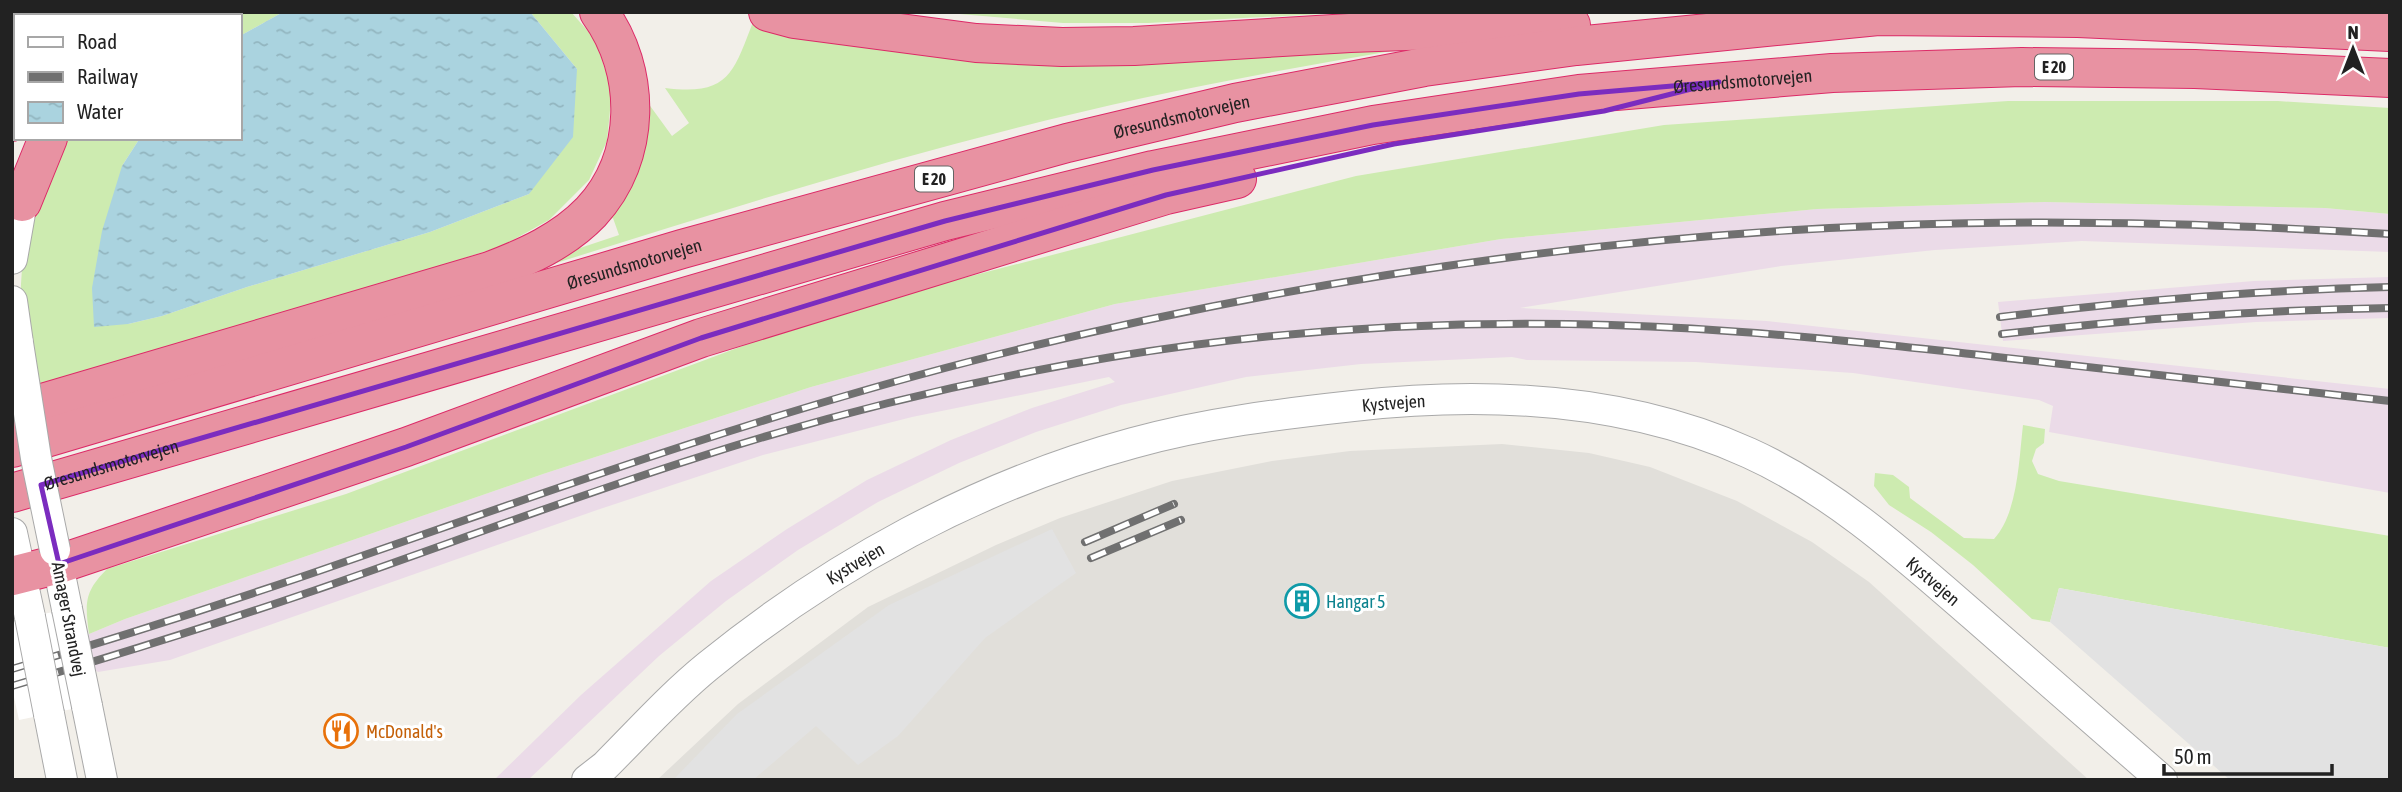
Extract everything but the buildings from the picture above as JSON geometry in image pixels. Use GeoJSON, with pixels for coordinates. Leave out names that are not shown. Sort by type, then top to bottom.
{"type":"FeatureCollection","features":[{"type":"Feature","properties":{"kind":"highway"},"geometry":{"type":"LineString","coordinates":[[12,412],[490,271],[531,255],[559,238],[590,213],[600,200],[620,165],[627,139],[630,105],[627,73],[617,42],[599,12]]}},
{"type":"Feature","properties":{"kind":"highway"},"geometry":{"type":"LineString","coordinates":[[768,12],[794,19],[976,43],[1062,47],[1134,46],[1350,33],[1659,21],[1878,16]]}},
{"type":"Feature","properties":{"kind":"highway","name":"Øresundsmotorvejen"},"geometry":{"type":"LineString","coordinates":[[24,453],[695,245],[1067,143],[1222,106],[1424,67],[1562,48],[1878,16],[2078,18],[2390,32]]}},
{"type":"Feature","properties":{"kind":"highway","name":"Øresundsmotorvejen"},"geometry":{"type":"LineString","coordinates":[[12,493],[919,229],[1153,170],[1373,125],[1579,94],[1832,73],[2022,67],[2195,69],[2390,78]]}},
{"type":"Feature","properties":{"kind":"highway"},"geometry":{"type":"LineString","coordinates":[[16,560],[57,557],[406,447],[701,338],[1166,195],[1394,144],[1604,111],[1719,82]]}},
{"type":"Feature","properties":{"kind":"highway"},"geometry":{"type":"LineString","coordinates":[[17,204],[47,140]]}},
{"type":"Feature","properties":{"kind":"street"},"geometry":{"type":"LineString","coordinates":[[12,259],[17,204]]}},
{"type":"Feature","properties":{"kind":"street","name":"Amager Strandvej"},"geometry":{"type":"LineString","coordinates":[[12,301],[18,343],[24,453]]}},
{"type":"Feature","properties":{"kind":"street","name":"Amager Strandvej"},"geometry":{"type":"LineString","coordinates":[[12,384],[24,453],[57,557],[102,780]]}},
{"type":"Feature","properties":{"kind":"street","name":"Kystvejen"},"geometry":{"type":"LineString","coordinates":[[597,775],[704,669],[769,618],[839,572],[914,530],[1012,484],[1133,443],[1263,416],[1404,400],[1480,398],[1551,402],[1625,413],[1688,430],[1749,453],[1806,483],[1862,522],[1930,578],[2162,780]]}},
{"type":"Feature","properties":{"kind":"street"},"geometry":{"type":"LineString","coordinates":[[16,560],[62,780]]}},
{"type":"Feature","properties":{"kind":"highlighted area"},"geometry":{"type":"Polygon","coordinates":[[[1719,82],[1604,111],[1394,144],[1166,195],[701,338],[406,447],[59,564],[41,485],[945,221],[1153,170],[1373,125],[1579,94],[1719,82]]]}},
{"type":"Feature","properties":{"kind":"shaded area"},"geometry":{"type":"Polygon","coordinates":[[[2045,202],[2325,208],[2390,214],[2390,252],[2082,241],[1935,250],[1781,266],[1520,308],[1767,321],[2390,389],[2390,493],[2049,432],[2053,406],[2039,400],[1853,373],[1696,362],[1527,360],[1512,357],[1361,364],[1246,377],[1121,405],[1036,432],[959,463],[878,502],[798,550],[726,601],[659,656],[528,780],[494,780],[581,695],[711,581],[787,529],[867,480],[951,440],[1032,408],[1115,382],[1109,377],[912,417],[763,455],[597,510],[170,660],[98,672],[92,668],[85,638],[125,619],[543,474],[811,387],[1115,304],[1501,239],[1817,209],[2045,202]]]}},
{"type":"Feature","properties":{"kind":"shaded area"},"geometry":{"type":"Polygon","coordinates":[[[2390,277],[2390,318],[2256,322],[2003,341],[1998,302],[2254,281],[2390,277]]]}},
{"type":"Feature","properties":{"kind":"shaded area"},"geometry":{"type":"Polygon","coordinates":[[[1502,444],[1589,453],[1650,467],[1737,501],[1812,542],[1869,582],[2089,780],[657,780],[738,704],[868,607],[996,545],[1060,518],[1172,481],[1272,461],[1350,451],[1502,444]]]}},
{"type":"Feature","properties":{"kind":"shaded area"},"geometry":{"type":"Polygon","coordinates":[[[1052,529],[1076,573],[985,638],[898,736],[858,765],[816,726],[753,780],[673,780],[737,714],[889,605],[1052,529]]]}},
{"type":"Feature","properties":{"kind":"shaded area"},"geometry":{"type":"Polygon","coordinates":[[[2059,588],[2390,648],[2390,780],[2230,780],[2050,622],[2059,588]]]}},
{"type":"Feature","properties":{"kind":"green space"},"geometry":{"type":"Polygon","coordinates":[[[283,12],[242,35],[242,14],[178,14],[283,12]]]}},
{"type":"Feature","properties":{"kind":"green space"},"geometry":{"type":"Polygon","coordinates":[[[527,12],[571,12],[595,39],[612,90],[607,141],[589,180],[549,220],[502,246],[37,385],[22,309],[22,265],[34,208],[49,172],[67,140],[139,140],[122,166],[128,324],[162,316],[247,287],[430,232],[529,194],[577,69],[531,13],[527,12]]]}},
{"type":"Feature","properties":{"kind":"green space"},"geometry":{"type":"Polygon","coordinates":[[[936,12],[1361,12],[1148,23],[1063,23],[936,12]]]}},
{"type":"Feature","properties":{"kind":"green space"},"geometry":{"type":"Polygon","coordinates":[[[753,22],[1409,48],[1176,91],[988,135],[759,200],[531,271],[541,261],[619,235],[613,218],[591,225],[640,92],[672,136],[689,123],[665,88],[703,88],[725,77],[740,55],[753,22]]]}},
{"type":"Feature","properties":{"kind":"green space"},"geometry":{"type":"Polygon","coordinates":[[[2008,101],[2278,101],[2390,108],[2390,214],[2325,208],[2045,202],[1817,209],[1501,239],[1115,304],[811,387],[543,474],[125,619],[89,634],[88,599],[94,584],[107,569],[346,494],[772,335],[929,287],[1356,176],[1664,125],[2008,101]]]}},
{"type":"Feature","properties":{"kind":"green space"},"geometry":{"type":"Polygon","coordinates":[[[2023,425],[2045,429],[2044,443],[2036,449],[2032,461],[2038,474],[2059,481],[2390,536],[2390,648],[2059,588],[2050,622],[2032,619],[1973,565],[1931,532],[1889,505],[1874,486],[1875,473],[1893,475],[1909,487],[1910,498],[1964,538],[1994,539],[2002,528],[2013,500],[2023,425]]]}},
{"type":"Feature","properties":{"kind":"water"},"geometry":{"type":"Polygon","coordinates":[[[283,12],[531,13],[577,69],[573,137],[529,194],[430,232],[247,287],[162,316],[128,324],[94,327],[92,288],[102,231],[122,166],[139,140],[242,140],[242,35],[283,12]]]}},
{"type":"Feature","properties":{"kind":"pier"},"geometry":{"type":"Polygon","coordinates":[[[80,606],[101,703],[19,720],[12,688],[12,621],[80,606]]]}},
{"type":"Feature","properties":{"kind":"railway"},"geometry":{"type":"LineString","coordinates":[[12,669],[304,576],[634,462],[800,409],[968,362],[1083,334],[1314,287],[1431,268],[1665,240],[1900,225],[2022,222],[2145,224],[2390,234]]}},
{"type":"Feature","properties":{"kind":"railway"},"geometry":{"type":"LineString","coordinates":[[2000,317],[2195,297],[2390,287]]}},
{"type":"Feature","properties":{"kind":"railway"},"geometry":{"type":"LineString","coordinates":[[2002,334],[2196,316],[2390,308]]}},
{"type":"Feature","properties":{"kind":"railway"},"geometry":{"type":"LineString","coordinates":[[12,686],[268,606],[597,491],[799,427],[1007,376],[1112,357],[1236,340],[1361,329],[1486,324],[1663,327],[1870,343],[2390,401]]}},
{"type":"Feature","properties":{"kind":"railway"},"geometry":{"type":"LineString","coordinates":[[1085,542],[1174,504]]}},
{"type":"Feature","properties":{"kind":"railway"},"geometry":{"type":"LineString","coordinates":[[1091,558],[1181,520]]}},
{"type":"Feature","properties":{"kind":"place","name":"Hangar 5"},"geometry":{"type":"Point","coordinates":[1302,601]}},
{"type":"Feature","properties":{"kind":"place","name":"McDonald's"},"geometry":{"type":"Point","coordinates":[341,731]}}]}
